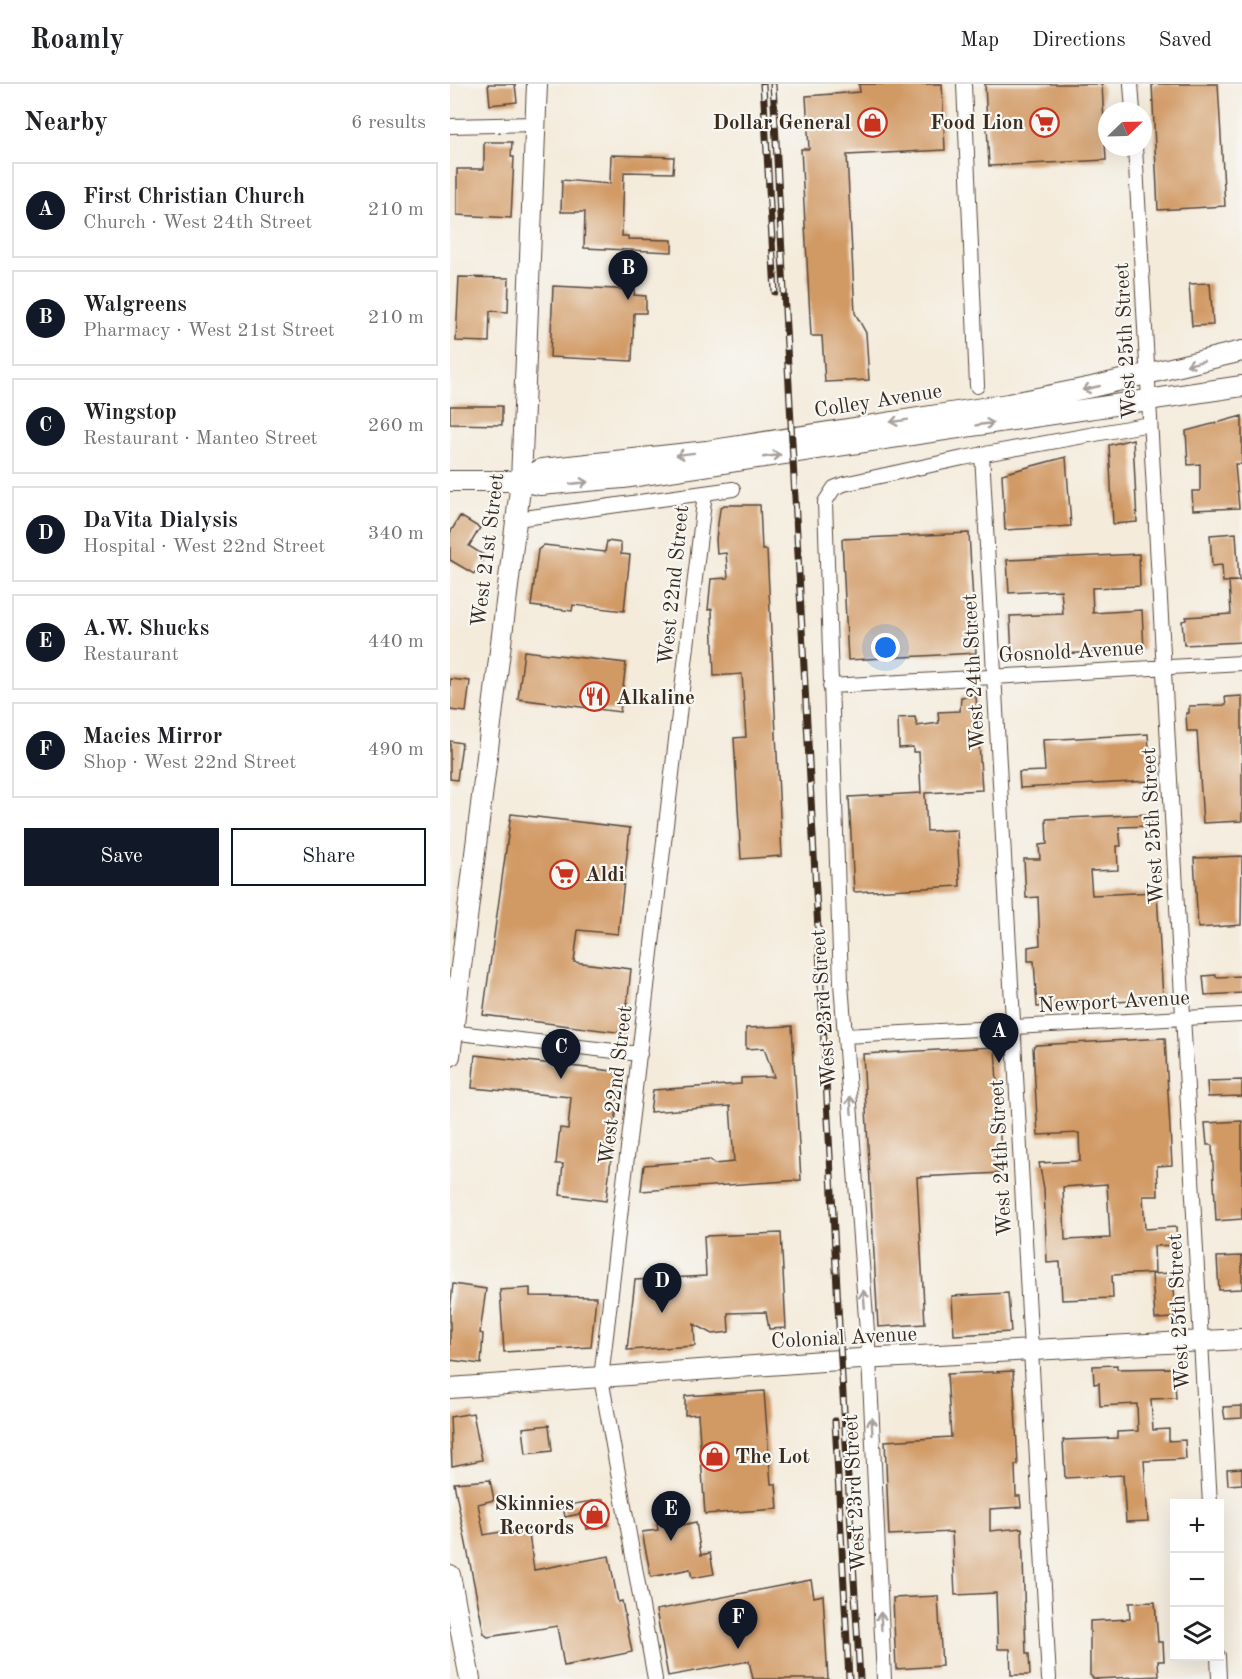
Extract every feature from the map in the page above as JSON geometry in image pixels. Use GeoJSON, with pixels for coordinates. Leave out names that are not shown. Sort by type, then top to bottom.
{"type":"FeatureCollection","features":[{"type":"Feature","properties":{"kind":"main road","name":"West 21st Street"},"geometry":{"type":"LineString","coordinates":[[450,1056],[451,1032],[500,631],[521,481],[537,84]]}},
{"type":"Feature","properties":{"kind":"main road","name":"Colley Avenue"},"geometry":{"type":"LineString","coordinates":[[521,481],[542,469],[707,451],[1008,404],[1242,351]]}},
{"type":"Feature","properties":{"kind":"main road","name":"Colley Avenue"},"geometry":{"type":"LineString","coordinates":[[450,481],[521,481],[540,485],[623,478],[1242,386]]}},
{"type":"Feature","properties":{"kind":"main road","name":"Colonial Avenue"},"geometry":{"type":"LineString","coordinates":[[450,1388],[868,1358],[1242,1339]]}},
{"type":"Feature","properties":{"kind":"main road"},"geometry":{"type":"LineString","coordinates":[[450,1575],[470,1679]]}},
{"type":"Feature","properties":{"kind":"street"},"geometry":{"type":"LineString","coordinates":[[964,84],[977,386]]}},
{"type":"Feature","properties":{"kind":"street"},"geometry":{"type":"LineString","coordinates":[[1131,84],[1132,102]]}},
{"type":"Feature","properties":{"kind":"street"},"geometry":{"type":"LineString","coordinates":[[450,126],[537,124]]}},
{"type":"Feature","properties":{"kind":"street","name":"West 25th Street"},"geometry":{"type":"LineString","coordinates":[[1136,156],[1210,1499]]}},
{"type":"Feature","properties":{"kind":"street"},"geometry":{"type":"LineString","coordinates":[[982,454],[1150,424]]}},
{"type":"Feature","properties":{"kind":"street","name":"West 24th Street"},"geometry":{"type":"LineString","coordinates":[[982,454],[1049,1679]]}},
{"type":"Feature","properties":{"kind":"street","name":"West 23rd Street"},"geometry":{"type":"LineString","coordinates":[[884,1679],[868,1358],[837,916],[824,530],[825,502],[828,494],[844,484],[982,454]]}},
{"type":"Feature","properties":{"kind":"street"},"geometry":{"type":"LineString","coordinates":[[517,519],[733,489]]}},
{"type":"Feature","properties":{"kind":"street","name":"West 22nd Street"},"geometry":{"type":"LineString","coordinates":[[655,1679],[601,1378],[705,493]]}},
{"type":"Feature","properties":{"kind":"street","name":"Gosnold Avenue"},"geometry":{"type":"LineString","coordinates":[[830,686],[1242,663]]}},
{"type":"Feature","properties":{"kind":"street","name":"Newport Avenue"},"geometry":{"type":"LineString","coordinates":[[845,1036],[1242,1015]]}},
{"type":"Feature","properties":{"kind":"street"},"geometry":{"type":"LineString","coordinates":[[451,1032],[640,1054]]}},
{"type":"Feature","properties":{"kind":"street"},"geometry":{"type":"LineString","coordinates":[[1218,1661],[1219,1679]]}},
{"type":"Feature","properties":{"kind":"building"},"geometry":{"type":"Polygon","coordinates":[[[488,84],[515,84],[517,102],[490,105],[488,84]]]}},
{"type":"Feature","properties":{"kind":"building"},"geometry":{"type":"Polygon","coordinates":[[[859,84],[942,84],[945,150],[847,155],[855,313],[866,333],[869,380],[825,382],[822,336],[811,336],[801,149],[809,149],[806,96],[860,92],[859,84]]]}},
{"type":"Feature","properties":{"kind":"building","name":"Food Lion"},"geometry":{"type":"Polygon","coordinates":[[[985,84],[1102,84],[1103,102],[1098,102],[1098,156],[1106,156],[1106,160],[989,166],[985,84]]]}},
{"type":"Feature","properties":{"kind":"building"},"geometry":{"type":"Polygon","coordinates":[[[1152,84],[1218,84],[1225,206],[1158,210],[1152,84]]]}},
{"type":"Feature","properties":{"kind":"building"},"geometry":{"type":"Polygon","coordinates":[[[484,142],[512,142],[511,157],[514,157],[511,218],[457,215],[457,169],[484,169],[484,142]]]}},
{"type":"Feature","properties":{"kind":"building"},"geometry":{"type":"Polygon","coordinates":[[[611,155],[674,157],[673,173],[624,172],[622,236],[628,236],[628,239],[672,240],[672,252],[584,248],[585,212],[561,212],[562,180],[610,184],[611,155]]]}},
{"type":"Feature","properties":{"kind":"building"},"geometry":{"type":"Polygon","coordinates":[[[459,277],[509,278],[508,312],[490,311],[489,342],[456,341],[459,277]]]}},
{"type":"Feature","properties":{"kind":"building"},"geometry":{"type":"Polygon","coordinates":[[[1210,283],[1213,325],[1192,326],[1189,284],[1210,283]]]}},
{"type":"Feature","properties":{"kind":"building"},"geometry":{"type":"Polygon","coordinates":[[[553,286],[635,290],[634,295],[646,296],[646,313],[634,313],[632,361],[550,357],[553,286]]]}},
{"type":"Feature","properties":{"kind":"building"},"geometry":{"type":"Polygon","coordinates":[[[450,406],[502,406],[502,425],[450,424],[450,406]]]}},
{"type":"Feature","properties":{"kind":"building"},"geometry":{"type":"Polygon","coordinates":[[[1242,416],[1242,464],[1235,464],[1239,508],[1193,510],[1192,491],[1200,491],[1200,464],[1188,465],[1186,431],[1242,416]]]}},
{"type":"Feature","properties":{"kind":"building"},"geometry":{"type":"Polygon","coordinates":[[[1133,439],[1137,522],[1113,524],[1109,445],[1133,439]]]}},
{"type":"Feature","properties":{"kind":"building"},"geometry":{"type":"Polygon","coordinates":[[[1066,457],[1071,526],[1005,530],[1002,474],[1066,457]]]}},
{"type":"Feature","properties":{"kind":"building"},"geometry":{"type":"Polygon","coordinates":[[[724,505],[760,505],[762,550],[767,550],[782,856],[741,859],[734,738],[746,737],[742,674],[714,676],[712,609],[708,610],[711,579],[728,578],[726,553],[717,554],[716,539],[720,509],[724,505]]]}},
{"type":"Feature","properties":{"kind":"building"},"geometry":{"type":"Polygon","coordinates":[[[460,516],[480,528],[469,546],[485,556],[474,574],[450,560],[450,533],[460,516]]]}},
{"type":"Feature","properties":{"kind":"building"},"geometry":{"type":"Polygon","coordinates":[[[969,533],[976,653],[848,660],[842,539],[969,533]]]}},
{"type":"Feature","properties":{"kind":"building"},"geometry":{"type":"Polygon","coordinates":[[[1236,533],[1239,581],[1223,582],[1222,565],[1212,566],[1210,535],[1236,533]]]}},
{"type":"Feature","properties":{"kind":"building"},"geometry":{"type":"Polygon","coordinates":[[[607,541],[621,543],[621,554],[630,555],[624,611],[573,605],[572,611],[531,606],[538,550],[544,545],[605,552],[607,541]]]}},
{"type":"Feature","properties":{"kind":"building"},"geometry":{"type":"Polygon","coordinates":[[[1139,554],[1140,586],[1092,588],[1093,613],[1142,610],[1144,650],[1012,656],[1010,616],[1063,614],[1061,590],[1009,593],[1007,560],[1139,554]]]}},
{"type":"Feature","properties":{"kind":"building"},"geometry":{"type":"Polygon","coordinates":[[[1229,581],[1242,581],[1242,642],[1184,645],[1182,621],[1186,620],[1186,617],[1231,614],[1229,581]]]}},
{"type":"Feature","properties":{"kind":"building"},"geometry":{"type":"Polygon","coordinates":[[[524,651],[626,663],[620,712],[518,699],[524,651]]]}},
{"type":"Feature","properties":{"kind":"building"},"geometry":{"type":"Polygon","coordinates":[[[450,679],[470,681],[466,712],[450,710],[450,679]]]}},
{"type":"Feature","properties":{"kind":"building"},"geometry":{"type":"Polygon","coordinates":[[[976,696],[982,790],[925,793],[927,831],[957,830],[960,886],[854,892],[849,797],[921,793],[919,752],[913,752],[913,747],[899,748],[898,718],[915,717],[917,726],[939,723],[938,712],[960,711],[961,697],[976,696]]]}},
{"type":"Feature","properties":{"kind":"building"},"geometry":{"type":"Polygon","coordinates":[[[1242,696],[1242,821],[1203,823],[1197,731],[1187,731],[1186,713],[1189,713],[1189,706],[1226,705],[1225,697],[1242,696]]]}},
{"type":"Feature","properties":{"kind":"building"},"geometry":{"type":"Polygon","coordinates":[[[1148,734],[1151,781],[1020,788],[1019,772],[1045,771],[1043,740],[1148,734]]]}},
{"type":"Feature","properties":{"kind":"building"},"geometry":{"type":"Polygon","coordinates":[[[450,741],[462,743],[457,780],[450,779],[450,741]]]}},
{"type":"Feature","properties":{"kind":"building"},"geometry":{"type":"Polygon","coordinates":[[[511,814],[630,828],[618,934],[578,930],[574,962],[631,969],[624,1033],[483,1015],[511,814]]]}},
{"type":"Feature","properties":{"kind":"building"},"geometry":{"type":"Polygon","coordinates":[[[1152,814],[1153,826],[1119,827],[1121,846],[1117,846],[1118,870],[1090,871],[1092,895],[1157,892],[1163,999],[1037,1007],[1034,961],[1028,961],[1028,947],[1040,945],[1038,897],[1026,898],[1024,859],[1040,859],[1039,845],[1047,844],[1046,819],[1152,814]]]}},
{"type":"Feature","properties":{"kind":"building"},"geometry":{"type":"Polygon","coordinates":[[[1242,856],[1241,925],[1198,928],[1194,858],[1242,856]]]}},
{"type":"Feature","properties":{"kind":"building"},"geometry":{"type":"Polygon","coordinates":[[[1216,975],[1216,977],[1242,976],[1242,993],[1205,995],[1203,976],[1216,975]]]}},
{"type":"Feature","properties":{"kind":"building"},"geometry":{"type":"Polygon","coordinates":[[[792,1026],[801,1180],[641,1191],[644,1165],[710,1160],[714,1164],[734,1162],[730,1106],[650,1112],[653,1090],[741,1084],[741,1078],[774,1077],[764,1048],[746,1049],[746,1028],[792,1026]]]}},
{"type":"Feature","properties":{"kind":"building"},"geometry":{"type":"Polygon","coordinates":[[[1165,1038],[1172,1165],[1157,1166],[1158,1196],[1143,1196],[1145,1229],[1176,1227],[1177,1245],[1154,1246],[1155,1273],[1112,1275],[1113,1298],[1062,1300],[1060,1262],[1047,1263],[1044,1188],[1039,1163],[1080,1161],[1079,1133],[1038,1135],[1033,1048],[1036,1045],[1165,1038]],[[1107,1184],[1063,1187],[1065,1240],[1110,1238],[1107,1184]]]}},
{"type":"Feature","properties":{"kind":"building"},"geometry":{"type":"Polygon","coordinates":[[[995,1047],[1002,1173],[917,1177],[925,1324],[878,1327],[863,1054],[995,1047]]]}},
{"type":"Feature","properties":{"kind":"building"},"geometry":{"type":"Polygon","coordinates":[[[475,1055],[621,1072],[606,1201],[560,1195],[563,1164],[556,1164],[560,1128],[568,1129],[571,1097],[472,1088],[475,1055]]]}},
{"type":"Feature","properties":{"kind":"building"},"geometry":{"type":"Polygon","coordinates":[[[1242,1080],[1242,1096],[1208,1097],[1207,1081],[1242,1080]]]}},
{"type":"Feature","properties":{"kind":"building"},"geometry":{"type":"Polygon","coordinates":[[[1242,1121],[1242,1219],[1216,1221],[1212,1145],[1207,1145],[1205,1123],[1242,1121]]]}},
{"type":"Feature","properties":{"kind":"building"},"geometry":{"type":"Polygon","coordinates":[[[781,1233],[786,1328],[769,1329],[766,1312],[728,1313],[729,1332],[713,1334],[694,1324],[695,1346],[627,1350],[635,1280],[706,1276],[704,1236],[781,1233]]]}},
{"type":"Feature","properties":{"kind":"building"},"geometry":{"type":"Polygon","coordinates":[[[1242,1256],[1242,1289],[1219,1290],[1217,1257],[1242,1256]]]}},
{"type":"Feature","properties":{"kind":"building"},"geometry":{"type":"Polygon","coordinates":[[[1172,1273],[1175,1318],[1155,1319],[1152,1274],[1172,1273]]]}},
{"type":"Feature","properties":{"kind":"building"},"geometry":{"type":"Polygon","coordinates":[[[453,1284],[486,1289],[480,1333],[483,1334],[481,1364],[450,1360],[450,1311],[453,1284]]]}},
{"type":"Feature","properties":{"kind":"building"},"geometry":{"type":"Polygon","coordinates":[[[530,1288],[530,1296],[596,1297],[591,1347],[504,1352],[500,1290],[530,1288]]]}},
{"type":"Feature","properties":{"kind":"building"},"geometry":{"type":"Polygon","coordinates":[[[1008,1293],[1011,1332],[954,1335],[952,1296],[1008,1293]]]}},
{"type":"Feature","properties":{"kind":"building"},"geometry":{"type":"Polygon","coordinates":[[[1117,1365],[1117,1369],[1174,1368],[1176,1398],[1151,1399],[1153,1430],[1169,1429],[1169,1441],[1185,1440],[1186,1459],[1144,1461],[1148,1521],[1126,1522],[1123,1475],[1065,1478],[1063,1440],[1117,1438],[1117,1432],[1138,1431],[1137,1404],[1100,1406],[1099,1383],[1094,1384],[1093,1366],[1117,1365]]]}},
{"type":"Feature","properties":{"kind":"building"},"geometry":{"type":"Polygon","coordinates":[[[1013,1371],[1018,1465],[1015,1465],[1016,1496],[1020,1496],[1021,1507],[990,1509],[990,1531],[1022,1528],[1026,1654],[1029,1654],[1030,1675],[1011,1675],[1010,1649],[998,1649],[996,1593],[955,1595],[952,1532],[889,1535],[885,1441],[951,1437],[947,1374],[1013,1371]]]}},
{"type":"Feature","properties":{"kind":"building"},"geometry":{"type":"Polygon","coordinates":[[[764,1391],[771,1484],[776,1484],[778,1509],[705,1514],[698,1414],[685,1415],[685,1396],[764,1391]]]}},
{"type":"Feature","properties":{"kind":"building"},"geometry":{"type":"Polygon","coordinates":[[[1242,1406],[1242,1418],[1225,1419],[1223,1407],[1242,1406]]]}},
{"type":"Feature","properties":{"kind":"building"},"geometry":{"type":"Polygon","coordinates":[[[473,1413],[482,1460],[452,1466],[450,1417],[473,1413]]]}},
{"type":"Feature","properties":{"kind":"building"},"geometry":{"type":"Polygon","coordinates":[[[549,1425],[552,1451],[526,1454],[523,1428],[549,1425]]]}},
{"type":"Feature","properties":{"kind":"building"},"geometry":{"type":"Polygon","coordinates":[[[1242,1468],[1242,1484],[1228,1485],[1227,1469],[1242,1468]]]}},
{"type":"Feature","properties":{"kind":"building"},"geometry":{"type":"Polygon","coordinates":[[[490,1480],[494,1500],[478,1504],[484,1535],[528,1527],[534,1570],[609,1556],[618,1602],[622,1601],[632,1652],[564,1666],[557,1626],[488,1637],[484,1634],[454,1483],[490,1480]]]}},
{"type":"Feature","properties":{"kind":"building","name":"Skinnies Records"},"geometry":{"type":"Polygon","coordinates":[[[603,1499],[608,1525],[587,1529],[584,1513],[565,1517],[563,1506],[603,1499]]]}},
{"type":"Feature","properties":{"kind":"building"},"geometry":{"type":"Polygon","coordinates":[[[672,1519],[674,1527],[696,1522],[701,1555],[710,1553],[714,1574],[692,1578],[690,1569],[651,1577],[642,1532],[658,1530],[657,1523],[672,1519]]]}},
{"type":"Feature","properties":{"kind":"building"},"geometry":{"type":"Polygon","coordinates":[[[811,1580],[814,1597],[823,1595],[828,1679],[753,1679],[749,1661],[668,1676],[656,1610],[811,1580]]]}},
{"type":"Feature","properties":{"kind":"building"},"geometry":{"type":"Polygon","coordinates":[[[938,1596],[942,1666],[896,1669],[893,1598],[938,1596]]]}},
{"type":"Feature","properties":{"kind":"building"},"geometry":{"type":"Polygon","coordinates":[[[1155,1602],[1158,1642],[1163,1642],[1164,1661],[1158,1661],[1159,1676],[1094,1679],[1090,1675],[1090,1621],[1130,1619],[1129,1603],[1155,1602]]]}},
{"type":"Feature","properties":{"kind":"railway"},"geometry":{"type":"LineString","coordinates":[[763,84],[775,292]]}},
{"type":"Feature","properties":{"kind":"railway"},"geometry":{"type":"LineString","coordinates":[[773,84],[860,1679]]}},
{"type":"Feature","properties":{"kind":"railway"},"geometry":{"type":"LineString","coordinates":[[835,1421],[849,1679]]}},
{"type":"Feature","properties":{"kind":"place","name":"Dollar General"},"geometry":{"type":"Point","coordinates":[872,122]}},
{"type":"Feature","properties":{"kind":"place","name":"Food Lion"},"geometry":{"type":"Point","coordinates":[1045,122]}},
{"type":"Feature","properties":{"kind":"place","name":"Walgreens"},"geometry":{"type":"Point","coordinates":[628,300]}},
{"type":"Feature","properties":{"kind":"place","name":"Alkaline"},"geometry":{"type":"Point","coordinates":[595,697]}},
{"type":"Feature","properties":{"kind":"place","name":"Aldi"},"geometry":{"type":"Point","coordinates":[564,874]}},
{"type":"Feature","properties":{"kind":"place","name":"First Christian Church"},"geometry":{"type":"Point","coordinates":[999,1063]}},
{"type":"Feature","properties":{"kind":"place","name":"Wingstop"},"geometry":{"type":"Point","coordinates":[561,1079]}},
{"type":"Feature","properties":{"kind":"place","name":"DaVita Dialysis"},"geometry":{"type":"Point","coordinates":[662,1313]}},
{"type":"Feature","properties":{"kind":"place","name":"The Lot"},"geometry":{"type":"Point","coordinates":[714,1456]}},
{"type":"Feature","properties":{"kind":"place","name":"Skinnies Records"},"geometry":{"type":"Point","coordinates":[595,1515]}},
{"type":"Feature","properties":{"kind":"place","name":"A.W. Shucks"},"geometry":{"type":"Point","coordinates":[671,1541]}},
{"type":"Feature","properties":{"kind":"place","name":"Macies Mirror"},"geometry":{"type":"Point","coordinates":[738,1649]}}]}
